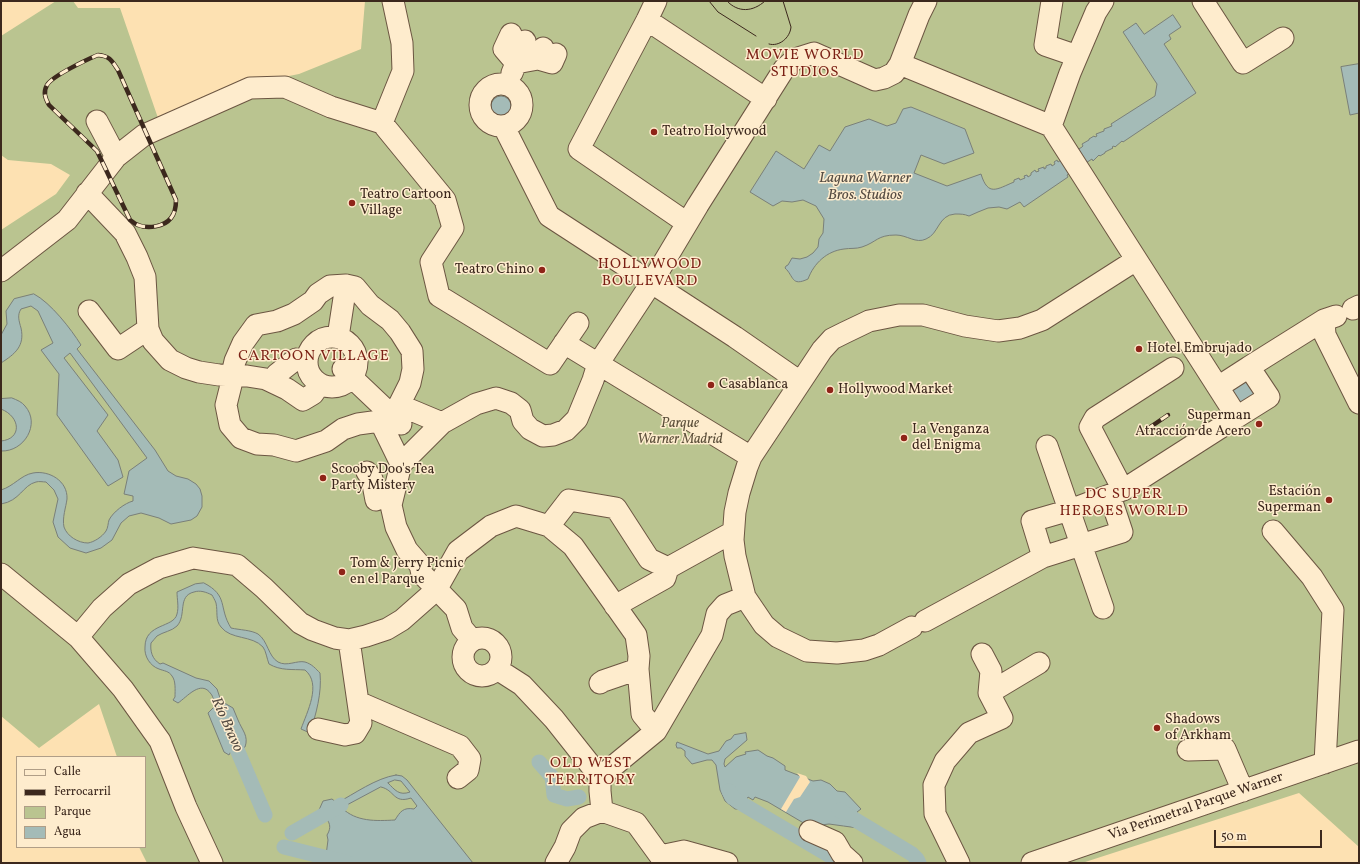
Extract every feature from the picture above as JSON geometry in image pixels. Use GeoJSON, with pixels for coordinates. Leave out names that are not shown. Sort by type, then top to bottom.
{"type":"FeatureCollection","features":[{"type":"Feature","properties":{"kind":"street"},"geometry":{"type":"LineString","coordinates":[[382,123],[403,71],[402,43],[393,1]]}},
{"type":"Feature","properties":{"kind":"street"},"geometry":{"type":"LineString","coordinates":[[656,1],[579,149],[687,223]]}},
{"type":"Feature","properties":{"kind":"street"},"geometry":{"type":"LineString","coordinates":[[472,640],[462,628],[456,609],[422,574],[420,564],[407,550],[396,526],[391,505],[401,464],[401,424],[413,369],[412,351],[400,332],[390,320],[370,305],[355,287],[346,284],[330,286],[318,294],[313,301],[294,314],[277,321],[256,325],[243,343],[235,361],[226,405],[230,425],[241,438],[257,444],[274,445],[296,451],[312,447],[326,441],[342,429],[358,424],[401,424],[442,423],[476,404],[496,398],[511,402],[520,410],[523,421],[535,432],[543,436],[553,435],[566,430],[577,418],[598,364],[652,282],[687,223],[784,69],[795,59],[814,53],[875,80],[884,78],[894,73],[900,64],[926,1]]}},
{"type":"Feature","properties":{"kind":"street"},"geometry":{"type":"LineString","coordinates":[[1052,1],[1046,46],[1074,65]]}},
{"type":"Feature","properties":{"kind":"street"},"geometry":{"type":"LineString","coordinates":[[1051,126],[1096,12],[1103,1]]}},
{"type":"Feature","properties":{"kind":"street"},"geometry":{"type":"LineString","coordinates":[[1203,1],[1243,63],[1283,38]]}},
{"type":"Feature","properties":{"kind":"street"},"geometry":{"type":"LineString","coordinates":[[647,20],[766,98]]}},
{"type":"Feature","properties":{"kind":"street"},"geometry":{"type":"LineString","coordinates":[[507,85],[524,47]]}},
{"type":"Feature","properties":{"kind":"street"},"geometry":{"type":"LineString","coordinates":[[900,64],[1051,126],[1237,417]]}},
{"type":"Feature","properties":{"kind":"street"},"geometry":{"type":"LineString","coordinates":[[493,85],[507,85],[514,88],[519,93],[522,100],[521,114],[511,124],[504,127],[490,124],[481,114],[479,107],[480,100],[487,89],[493,85]]}},
{"type":"Feature","properties":{"kind":"street"},"geometry":{"type":"LineString","coordinates":[[1,270],[67,220],[116,156],[144,135],[250,88],[285,87],[331,107],[382,123],[445,200],[453,228],[431,262],[439,296],[550,364],[568,346],[578,323]]}},
{"type":"Feature","properties":{"kind":"street"},"geometry":{"type":"LineString","coordinates":[[97,121],[116,156]]}},
{"type":"Feature","properties":{"kind":"street"},"geometry":{"type":"LineString","coordinates":[[504,127],[549,216],[652,282],[800,382]]}},
{"type":"Feature","properties":{"kind":"street"},"geometry":{"type":"LineString","coordinates":[[87,193],[125,234],[137,257],[144,277],[148,329],[152,341],[170,360],[186,368],[199,372],[263,378],[287,389],[302,400],[313,394],[320,384]]}},
{"type":"Feature","properties":{"kind":"street"},"geometry":{"type":"LineString","coordinates":[[1136,260],[1042,320],[1020,328],[998,331],[965,326],[923,315],[899,315],[870,321],[832,338],[800,382],[751,457],[747,467],[739,493],[733,532],[735,556],[745,597],[764,625],[778,637],[807,651],[837,653],[864,650],[879,645],[1044,557],[1122,532],[1116,493],[1090,427],[1095,418],[1173,368]]}},
{"type":"Feature","properties":{"kind":"street"},"geometry":{"type":"LineString","coordinates":[[338,337],[346,284]]}},
{"type":"Feature","properties":{"kind":"street"},"geometry":{"type":"LineString","coordinates":[[88,311],[118,349],[148,329]]}},
{"type":"Feature","properties":{"kind":"street"},"geometry":{"type":"LineString","coordinates":[[1218,387],[1249,367],[1343,313]]}},
{"type":"Feature","properties":{"kind":"street"},"geometry":{"type":"LineString","coordinates":[[1343,313],[1325,335],[1359,403]]}},
{"type":"Feature","properties":{"kind":"street"},"geometry":{"type":"LineString","coordinates":[[327,337],[338,337],[349,342],[356,352],[358,361],[356,370],[347,374],[345,384],[337,387],[328,387],[320,384],[308,371],[308,354],[312,346],[318,340],[327,337]]}},
{"type":"Feature","properties":{"kind":"street"},"geometry":{"type":"LineString","coordinates":[[568,346],[751,457]]}},
{"type":"Feature","properties":{"kind":"street"},"geometry":{"type":"LineString","coordinates":[[273,382],[277,374],[296,359],[307,362]]}},
{"type":"Feature","properties":{"kind":"street"},"geometry":{"type":"LineString","coordinates":[[1044,557],[1032,521],[1070,510],[1116,493],[1269,397],[1249,367]]}},
{"type":"Feature","properties":{"kind":"street"},"geometry":{"type":"LineString","coordinates":[[347,374],[401,424],[442,423]]}},
{"type":"Feature","properties":{"kind":"street"},"geometry":{"type":"LineString","coordinates":[[401,424],[401,464]]}},
{"type":"Feature","properties":{"kind":"street"},"geometry":{"type":"LineString","coordinates":[[1047,446],[1103,608]]}},
{"type":"Feature","properties":{"kind":"street"},"geometry":{"type":"LineString","coordinates":[[367,472],[372,479],[376,500]]}},
{"type":"Feature","properties":{"kind":"street"},"geometry":{"type":"LineString","coordinates":[[549,526],[569,500],[616,508],[649,559],[668,568]]}},
{"type":"Feature","properties":{"kind":"street"},"geometry":{"type":"LineString","coordinates":[[78,637],[102,608],[129,584],[159,568],[193,558],[237,565],[264,588],[300,623],[313,630],[335,638],[348,640],[387,629],[402,620],[436,590],[459,560],[458,551],[491,526],[516,516],[549,526],[573,546],[636,635],[639,656],[638,669],[642,714],[656,731]]}},
{"type":"Feature","properties":{"kind":"street"},"geometry":{"type":"LineString","coordinates":[[1273,531],[1312,577],[1333,610],[1326,763]]}},
{"type":"Feature","properties":{"kind":"street"},"geometry":{"type":"LineString","coordinates":[[616,606],[665,578],[668,568],[733,532]]}},
{"type":"Feature","properties":{"kind":"street"},"geometry":{"type":"LineString","coordinates":[[1,574],[78,637],[123,689],[160,741],[186,806],[212,863]]}},
{"type":"Feature","properties":{"kind":"street"},"geometry":{"type":"LineString","coordinates":[[600,777],[656,731],[712,635],[717,614],[726,605],[745,597]]}},
{"type":"Feature","properties":{"kind":"street"},"geometry":{"type":"LineString","coordinates":[[478,638],[485,638],[496,644],[500,650],[501,656],[497,669],[493,673],[481,676],[475,675],[466,668],[463,662],[463,656],[467,644],[478,638]]}},
{"type":"Feature","properties":{"kind":"street"},"geometry":{"type":"LineString","coordinates":[[318,729],[345,735],[356,733],[361,723],[348,640]]}},
{"type":"Feature","properties":{"kind":"street"},"geometry":{"type":"LineString","coordinates":[[959,863],[935,814],[934,786],[946,760],[969,733],[1002,718],[989,693],[991,671],[982,654]]}},
{"type":"Feature","properties":{"kind":"street"},"geometry":{"type":"LineString","coordinates":[[989,693],[1039,663]]}},
{"type":"Feature","properties":{"kind":"street"},"geometry":{"type":"LineString","coordinates":[[497,669],[522,685],[554,718],[600,777],[602,811]]}},
{"type":"Feature","properties":{"kind":"street"},"geometry":{"type":"LineString","coordinates":[[600,683],[638,669]]}},
{"type":"Feature","properties":{"kind":"street"},"geometry":{"type":"LineString","coordinates":[[358,702],[460,746],[470,759],[468,770],[458,778]]}},
{"type":"Feature","properties":{"kind":"street"},"geometry":{"type":"LineString","coordinates":[[1188,750],[1225,750],[1243,791]]}},
{"type":"Feature","properties":{"kind":"street","name":"Via Perimetral Parque Warner"},"geometry":{"type":"LineString","coordinates":[[1032,863],[1359,751]]}},
{"type":"Feature","properties":{"kind":"street"},"geometry":{"type":"LineString","coordinates":[[556,863],[565,847],[571,831],[584,818],[602,811],[636,823],[660,856],[684,851],[727,863]]}},
{"type":"Feature","properties":{"kind":"street"},"geometry":{"type":"LineString","coordinates":[[815,830],[835,842],[842,854],[852,863]]}},
{"type":"Feature","properties":{"kind":"green space","name":"Parque Warner Madrid"},"geometry":{"type":"Polygon","coordinates":[[[56,1],[73,1],[78,8],[120,8],[158,118],[234,87],[299,74],[361,49],[365,1],[1359,1],[1359,847],[1299,793],[1082,863],[147,863],[140,848],[146,848],[146,756],[117,756],[99,704],[39,748],[1,716],[1,230],[56,194],[70,175],[51,164],[8,160],[1,155],[1,36],[56,1]]]}},
{"type":"Feature","properties":{"kind":"water","name":"Laguna Warner Bros. Studios"},"geometry":{"type":"Polygon","coordinates":[[[1173,15],[1181,27],[1169,35],[1171,39],[1164,44],[1196,93],[1123,142],[1122,141],[1115,147],[1112,147],[1113,148],[1100,156],[1099,155],[1093,161],[1092,159],[1067,175],[1068,177],[1024,207],[1020,202],[1007,209],[999,207],[988,208],[969,216],[961,214],[949,215],[942,221],[934,233],[926,239],[915,240],[900,235],[890,235],[881,237],[862,247],[832,252],[818,263],[808,279],[802,281],[798,282],[794,280],[785,268],[792,258],[800,259],[807,257],[818,247],[819,239],[823,233],[824,219],[816,206],[803,200],[792,202],[782,201],[773,206],[750,192],[776,151],[804,169],[819,145],[830,151],[845,127],[869,119],[887,126],[896,123],[903,109],[911,107],[965,129],[974,153],[944,164],[921,155],[914,173],[947,186],[981,174],[987,186],[998,189],[1014,182],[1014,180],[1025,178],[1024,176],[1027,175],[1028,177],[1035,170],[1036,172],[1039,171],[1038,169],[1044,167],[1044,169],[1046,166],[1051,164],[1052,166],[1055,164],[1054,162],[1057,160],[1058,162],[1082,147],[1082,144],[1094,136],[1097,136],[1096,134],[1112,126],[1111,124],[1155,96],[1157,84],[1123,32],[1136,23],[1144,34],[1173,15]]]}},
{"type":"Feature","properties":{"kind":"water"},"geometry":{"type":"Polygon","coordinates":[[[1359,64],[1359,113],[1350,115],[1341,67],[1359,64]]]}},
{"type":"Feature","properties":{"kind":"water"},"geometry":{"type":"Polygon","coordinates":[[[501,96],[508,99],[511,106],[508,113],[501,116],[494,113],[491,106],[494,99],[501,96]]]}},
{"type":"Feature","properties":{"kind":"water"},"geometry":{"type":"Polygon","coordinates":[[[34,294],[54,310],[72,332],[81,345],[77,349],[155,450],[168,471],[176,476],[188,479],[196,484],[200,489],[202,496],[202,507],[197,516],[191,520],[171,524],[159,518],[141,513],[129,516],[121,523],[112,540],[101,548],[86,553],[70,548],[58,537],[53,522],[58,499],[54,490],[46,482],[37,482],[32,484],[13,500],[1,504],[1,490],[25,476],[33,473],[45,473],[51,475],[61,482],[66,493],[67,499],[63,520],[65,530],[70,536],[77,540],[88,543],[98,539],[106,531],[109,520],[116,511],[133,501],[133,496],[124,494],[129,471],[147,458],[70,353],[64,358],[108,415],[97,431],[118,460],[123,477],[108,486],[57,415],[59,374],[41,350],[53,343],[38,311],[31,306],[21,309],[19,314],[22,340],[18,349],[1,363],[1,335],[7,324],[6,311],[14,299],[34,294]]]}},
{"type":"Feature","properties":{"kind":"water"},"geometry":{"type":"Polygon","coordinates":[[[1246,378],[1257,393],[1241,405],[1231,388],[1246,378]]]}},
{"type":"Feature","properties":{"kind":"water"},"geometry":{"type":"Polygon","coordinates":[[[12,398],[22,403],[30,413],[31,428],[28,436],[17,447],[1,451],[1,441],[13,436],[16,432],[15,422],[12,417],[1,409],[1,399],[12,398]]]}},
{"type":"Feature","properties":{"kind":"water"},"geometry":{"type":"Polygon","coordinates":[[[204,583],[212,588],[220,597],[227,621],[231,628],[258,634],[264,640],[272,656],[278,662],[288,664],[305,662],[312,665],[320,673],[319,696],[310,733],[301,729],[312,698],[313,690],[310,676],[305,670],[282,669],[269,664],[263,647],[258,643],[225,631],[217,619],[216,603],[212,595],[208,593],[198,591],[189,594],[186,597],[180,622],[175,628],[156,637],[151,643],[151,652],[155,660],[160,664],[163,663],[196,678],[209,681],[217,689],[221,701],[233,708],[246,736],[245,747],[240,750],[236,742],[229,755],[224,752],[208,713],[215,706],[211,694],[207,690],[203,688],[194,691],[178,703],[173,700],[175,697],[175,683],[173,678],[171,674],[156,668],[148,660],[145,650],[146,639],[154,630],[171,622],[175,618],[178,609],[177,592],[195,584],[204,583]]]}},
{"type":"Feature","properties":{"kind":"water"},"geometry":{"type":"Polygon","coordinates":[[[746,733],[747,740],[725,759],[725,767],[736,757],[746,754],[745,752],[758,750],[785,766],[785,770],[813,781],[821,780],[830,784],[837,791],[845,792],[861,809],[857,812],[857,818],[854,822],[859,825],[858,828],[825,824],[812,828],[768,802],[755,797],[753,800],[748,797],[742,807],[745,809],[735,809],[725,801],[720,790],[716,765],[712,760],[692,764],[685,756],[685,751],[681,748],[677,748],[676,745],[677,742],[708,754],[719,751],[726,741],[731,739],[734,735],[746,733]]]}},
{"type":"Feature","properties":{"kind":"water"},"geometry":{"type":"Polygon","coordinates":[[[396,775],[402,776],[407,780],[473,863],[325,863],[328,840],[327,835],[330,828],[328,821],[319,810],[323,801],[332,799],[337,803],[373,783],[396,775]],[[395,780],[388,783],[395,790],[400,793],[410,792],[401,781],[395,780]],[[381,787],[342,808],[354,816],[367,820],[395,820],[404,809],[414,809],[417,806],[411,798],[397,798],[389,791],[381,787]]]}},
{"type":"Feature","properties":{"kind":"pier"},"geometry":{"type":"Polygon","coordinates":[[[797,773],[806,776],[810,782],[800,797],[794,799],[786,812],[781,809],[800,777],[797,773]]]}},
{"type":"Feature","properties":{"kind":"waterway","name":"Río Bravo"},"geometry":{"type":"LineString","coordinates":[[227,726],[265,815]]}},
{"type":"Feature","properties":{"kind":"waterway"},"geometry":{"type":"LineString","coordinates":[[539,762],[552,777],[554,795],[567,799],[579,797]]}},
{"type":"Feature","properties":{"kind":"waterway"},"geometry":{"type":"LineString","coordinates":[[729,791],[733,798],[842,863]]}},
{"type":"Feature","properties":{"kind":"waterway","name":"Río Bravo"},"geometry":{"type":"LineString","coordinates":[[292,833],[341,805]]}},
{"type":"Feature","properties":{"kind":"waterway"},"geometry":{"type":"LineString","coordinates":[[839,810],[912,854],[919,863]]}},
{"type":"Feature","properties":{"kind":"waterway","name":"Río Bravo"},"geometry":{"type":"LineString","coordinates":[[284,847],[348,863]]}},
{"type":"Feature","properties":{"kind":"tram line"},"geometry":{"type":"LineString","coordinates":[[709,1],[718,12],[756,36]]}},
{"type":"Feature","properties":{"kind":"tram line"},"geometry":{"type":"LineString","coordinates":[[727,1],[736,8],[746,10],[756,7],[765,1]]}},
{"type":"Feature","properties":{"kind":"tram line"},"geometry":{"type":"LineString","coordinates":[[769,44],[773,45],[780,43],[789,35],[791,27],[783,1]]}},
{"type":"Feature","properties":{"kind":"railway"},"geometry":{"type":"LineString","coordinates":[[98,55],[108,58],[118,70],[176,200],[175,209],[172,216],[168,221],[160,225],[146,227],[136,224],[130,220],[97,151],[49,105],[46,100],[45,90],[50,81],[71,68],[98,55]]}},
{"type":"Feature","properties":{"kind":"railway"},"geometry":{"type":"LineString","coordinates":[[1146,430],[1168,415]]}},
{"type":"Feature","properties":{"kind":"place","name":"Teatro Holywood"},"geometry":{"type":"Point","coordinates":[654,132]}},
{"type":"Feature","properties":{"kind":"place","name":"Teatro Cartoon Village"},"geometry":{"type":"Point","coordinates":[352,203]}},
{"type":"Feature","properties":{"kind":"place","name":"Teatro Chino"},"geometry":{"type":"Point","coordinates":[542,270]}},
{"type":"Feature","properties":{"kind":"place","name":"Hotel Embrujado"},"geometry":{"type":"Point","coordinates":[1139,349]}},
{"type":"Feature","properties":{"kind":"place","name":"Casablanca"},"geometry":{"type":"Point","coordinates":[711,385]}},
{"type":"Feature","properties":{"kind":"place","name":"Hollywood Market"},"geometry":{"type":"Point","coordinates":[830,390]}},
{"type":"Feature","properties":{"kind":"place","name":"Superman Atracción de Acero"},"geometry":{"type":"Point","coordinates":[1259,424]}},
{"type":"Feature","properties":{"kind":"place","name":"La Venganza del Enigma"},"geometry":{"type":"Point","coordinates":[904,438]}},
{"type":"Feature","properties":{"kind":"place","name":"Scooby Doo's Tea Party Mistery"},"geometry":{"type":"Point","coordinates":[323,478]}},
{"type":"Feature","properties":{"kind":"place","name":"Estación Superman"},"geometry":{"type":"Point","coordinates":[1329,500]}},
{"type":"Feature","properties":{"kind":"place","name":"Tom & Jerry Picnic en el Parque"},"geometry":{"type":"Point","coordinates":[342,572]}},
{"type":"Feature","properties":{"kind":"place","name":"Shadows of Arkham"},"geometry":{"type":"Point","coordinates":[1157,728]}},
{"type":"Feature","properties":{"kind":"district","name":"MOVIE WORLD STUDIOS"},"geometry":{"type":"Point","coordinates":[805,64]}},
{"type":"Feature","properties":{"kind":"district","name":"HOLLYWOOD BOULEVARD"},"geometry":{"type":"Point","coordinates":[650,274]}},
{"type":"Feature","properties":{"kind":"district","name":"CARTOON VILLAGE"},"geometry":{"type":"Point","coordinates":[314,357]}},
{"type":"Feature","properties":{"kind":"district","name":"DC SUPER HEROES WORLD"},"geometry":{"type":"Point","coordinates":[1124,504]}},
{"type":"Feature","properties":{"kind":"district","name":"OLD WEST TERRITORY"},"geometry":{"type":"Point","coordinates":[591,772]}}]}
